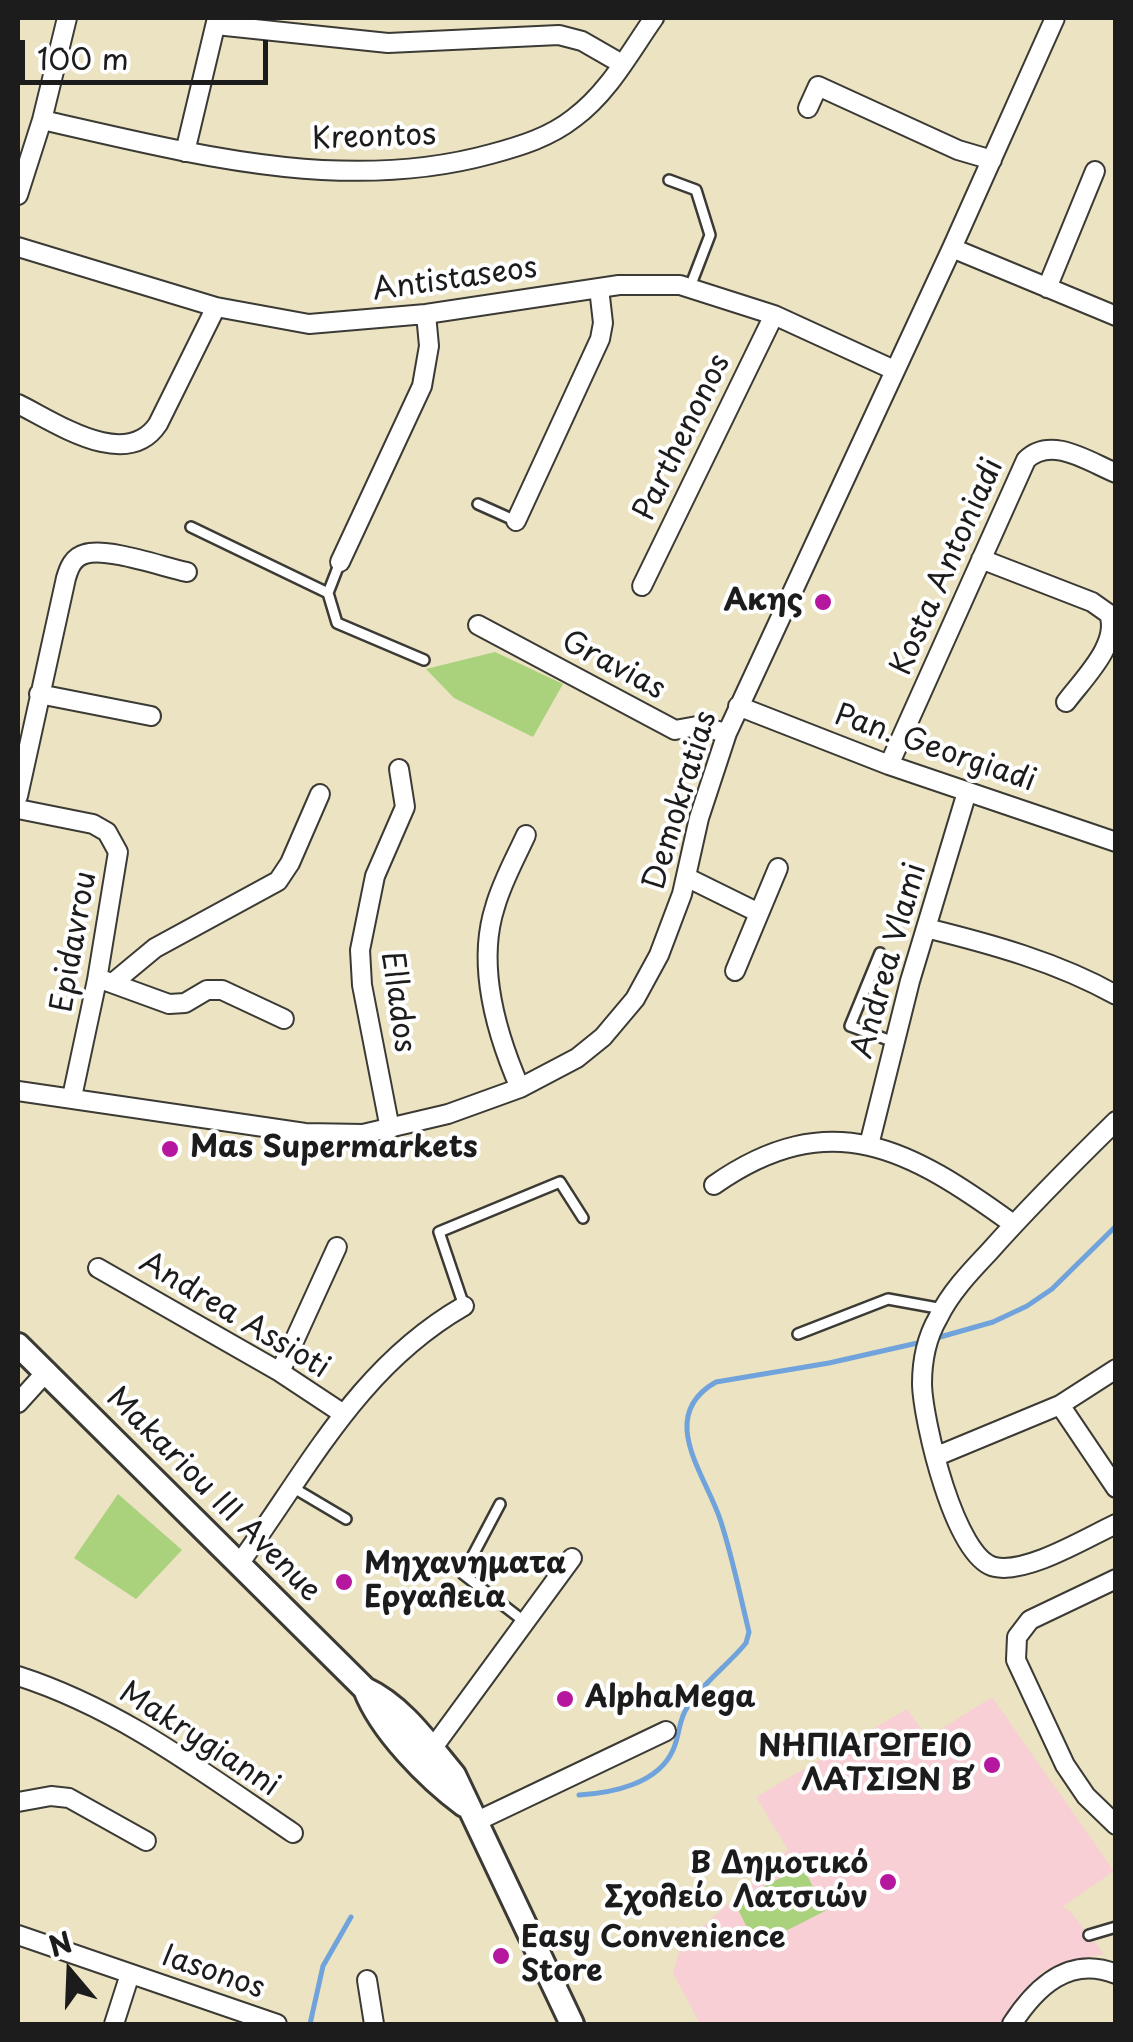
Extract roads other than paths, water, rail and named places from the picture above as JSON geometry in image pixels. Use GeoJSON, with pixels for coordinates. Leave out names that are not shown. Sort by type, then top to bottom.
{"type":"FeatureCollection","features":[{"type":"Feature","properties":{"kind":"street"},"geometry":{"type":"LineString","coordinates":[[18,195],[42,120],[67,18]]}},
{"type":"Feature","properties":{"kind":"street","name":"Kreontos"},"geometry":{"type":"LineString","coordinates":[[42,120],[185,152],[298,168],[353,172],[409,170],[515,147],[561,127],[604,90],[654,18]]}},
{"type":"Feature","properties":{"kind":"street","name":"Demokratias"},"geometry":{"type":"LineString","coordinates":[[18,1091],[321,1135],[390,1129],[448,1114],[520,1088],[592,1048],[626,1012],[659,955],[686,877],[698,818],[738,706],[992,160],[1047,20]]}},
{"type":"Feature","properties":{"kind":"street"},"geometry":{"type":"LineString","coordinates":[[185,152],[217,21],[388,43],[559,35],[582,41],[622,64]]}},
{"type":"Feature","properties":{"kind":"street"},"geometry":{"type":"LineString","coordinates":[[808,108],[818,86],[958,150],[992,160]]}},
{"type":"Feature","properties":{"kind":"street"},"geometry":{"type":"LineString","coordinates":[[1047,288],[1095,171]]}},
{"type":"Feature","properties":{"kind":"street","name":"Antistaseos"},"geometry":{"type":"LineString","coordinates":[[18,247],[216,308],[309,324],[426,314],[646,283],[690,287],[774,315],[894,370]]}},
{"type":"Feature","properties":{"kind":"street"},"geometry":{"type":"LineString","coordinates":[[952,248],[1116,316]]}},
{"type":"Feature","properties":{"kind":"street"},"geometry":{"type":"LineString","coordinates":[[516,521],[600,340],[603,317],[599,288]]}},
{"type":"Feature","properties":{"kind":"street"},"geometry":{"type":"LineString","coordinates":[[18,404],[102,443],[123,446],[143,439],[158,424],[216,308]]}},
{"type":"Feature","properties":{"kind":"street"},"geometry":{"type":"LineString","coordinates":[[340,562],[422,386],[428,346],[426,314]]}},
{"type":"Feature","properties":{"kind":"street","name":"Parthenonos"},"geometry":{"type":"LineString","coordinates":[[642,586],[774,315]]}},
{"type":"Feature","properties":{"kind":"street","name":"Kosta Antoniadi"},"geometry":{"type":"LineString","coordinates":[[889,765],[1019,469],[1036,451],[1062,450],[1116,473]]}},
{"type":"Feature","properties":{"kind":"street"},"geometry":{"type":"LineString","coordinates":[[18,796],[66,578],[77,558],[102,553],[187,572]]}},
{"type":"Feature","properties":{"kind":"street"},"geometry":{"type":"LineString","coordinates":[[981,559],[1092,602],[1108,614],[1112,630],[1108,643],[1066,702]]}},
{"type":"Feature","properties":{"kind":"street","name":"Gravias"},"geometry":{"type":"LineString","coordinates":[[478,625],[675,730],[697,726],[727,733]]}},
{"type":"Feature","properties":{"kind":"street"},"geometry":{"type":"LineString","coordinates":[[39,694],[150,716]]}},
{"type":"Feature","properties":{"kind":"street","name":"Pan. Georgiadi"},"geometry":{"type":"LineString","coordinates":[[738,706],[889,765],[1116,842]]}},
{"type":"Feature","properties":{"kind":"street","name":"Ellados"},"geometry":{"type":"LineString","coordinates":[[390,1129],[362,985],[360,950],[375,876],[405,807],[399,769]]}},
{"type":"Feature","properties":{"kind":"street","name":"Andrea Vlami"},"geometry":{"type":"LineString","coordinates":[[869,1144],[894,1042],[967,792]]}},
{"type":"Feature","properties":{"kind":"street"},"geometry":{"type":"LineString","coordinates":[[106,981],[155,948],[278,881],[290,864],[320,794]]}},
{"type":"Feature","properties":{"kind":"street","name":"Epidavrou"},"geometry":{"type":"LineString","coordinates":[[18,809],[88,822],[103,829],[114,842],[117,864],[106,981],[72,1097]]}},
{"type":"Feature","properties":{"kind":"street"},"geometry":{"type":"LineString","coordinates":[[520,1088],[493,1010],[489,931],[500,893],[526,836]]}},
{"type":"Feature","properties":{"kind":"street"},"geometry":{"type":"LineString","coordinates":[[735,971],[778,868]]}},
{"type":"Feature","properties":{"kind":"street"},"geometry":{"type":"LineString","coordinates":[[686,877],[758,914]]}},
{"type":"Feature","properties":{"kind":"street"},"geometry":{"type":"LineString","coordinates":[[926,928],[1026,956],[1116,995]]}},
{"type":"Feature","properties":{"kind":"street"},"geometry":{"type":"LineString","coordinates":[[106,981],[169,1004],[185,1002],[208,990],[222,990],[284,1019]]}},
{"type":"Feature","properties":{"kind":"street"},"geometry":{"type":"LineString","coordinates":[[1116,1121],[1013,1224],[943,1309],[925,1355],[924,1403],[960,1527],[977,1557],[989,1566],[1029,1564],[1116,1524]]}},
{"type":"Feature","properties":{"kind":"street"},"geometry":{"type":"LineString","coordinates":[[714,1184],[754,1159],[780,1150],[824,1142],[869,1144],[928,1166],[1013,1224]]}},
{"type":"Feature","properties":{"kind":"street"},"geometry":{"type":"LineString","coordinates":[[280,1372],[337,1247]]}},
{"type":"Feature","properties":{"kind":"street","name":"Andrea Assioti"},"geometry":{"type":"LineString","coordinates":[[98,1268],[280,1372],[342,1413]]}},
{"type":"Feature","properties":{"kind":"street"},"geometry":{"type":"LineString","coordinates":[[239,1564],[342,1413],[412,1340],[464,1306]]}},
{"type":"Feature","properties":{"kind":"street","name":"Makariou III Avenue"},"geometry":{"type":"LineString","coordinates":[[18,1345],[364,1689],[387,1699],[454,1775],[572,2024]]}},
{"type":"Feature","properties":{"kind":"street"},"geometry":{"type":"LineString","coordinates":[[937,1456],[1060,1406],[1116,1369]]}},
{"type":"Feature","properties":{"kind":"street"},"geometry":{"type":"LineString","coordinates":[[18,1403],[47,1371]]}},
{"type":"Feature","properties":{"kind":"street"},"geometry":{"type":"LineString","coordinates":[[1060,1406],[1116,1488]]}},
{"type":"Feature","properties":{"kind":"street"},"geometry":{"type":"LineString","coordinates":[[432,1749],[572,1558]]}},
{"type":"Feature","properties":{"kind":"street"},"geometry":{"type":"LineString","coordinates":[[1116,1579],[1030,1620],[1020,1630],[1015,1652],[1064,1766],[1086,1796],[1116,1824]]}},
{"type":"Feature","properties":{"kind":"street","name":"Makrygianni"},"geometry":{"type":"LineString","coordinates":[[18,1676],[66,1692],[132,1724],[293,1833]]}},
{"type":"Feature","properties":{"kind":"street","name":"Makariou III Avenue"},"geometry":{"type":"LineString","coordinates":[[364,1689],[373,1711],[439,1786],[471,1815]]}},
{"type":"Feature","properties":{"kind":"street"},"geometry":{"type":"LineString","coordinates":[[471,1815],[666,1730]]}},
{"type":"Feature","properties":{"kind":"street"},"geometry":{"type":"LineString","coordinates":[[18,1802],[47,1796],[69,1798],[146,1840]]}},
{"type":"Feature","properties":{"kind":"street","name":"Iasonos"},"geometry":{"type":"LineString","coordinates":[[18,1934],[276,2024]]}},
{"type":"Feature","properties":{"kind":"street"},"geometry":{"type":"LineString","coordinates":[[1012,2024],[1039,1990],[1061,1974],[1084,1967],[1116,1974]]}},
{"type":"Feature","properties":{"kind":"street"},"geometry":{"type":"LineString","coordinates":[[114,2024],[130,1974]]}},
{"type":"Feature","properties":{"kind":"street"},"geometry":{"type":"LineString","coordinates":[[367,1980],[374,2024]]}},
{"type":"Feature","properties":{"kind":"lane"},"geometry":{"type":"LineString","coordinates":[[669,180],[696,190],[710,235],[690,287]]}},
{"type":"Feature","properties":{"kind":"lane"},"geometry":{"type":"LineString","coordinates":[[478,504],[516,521]]}},
{"type":"Feature","properties":{"kind":"lane"},"geometry":{"type":"LineString","coordinates":[[191,527],[328,593]]}},
{"type":"Feature","properties":{"kind":"lane"},"geometry":{"type":"LineString","coordinates":[[340,562],[328,593],[337,623],[424,660]]}},
{"type":"Feature","properties":{"kind":"lane"},"geometry":{"type":"LineString","coordinates":[[880,953],[850,1026],[894,1042]]}},
{"type":"Feature","properties":{"kind":"lane"},"geometry":{"type":"LineString","coordinates":[[464,1306],[439,1232],[560,1182],[584,1218]]}},
{"type":"Feature","properties":{"kind":"lane"},"geometry":{"type":"LineString","coordinates":[[798,1334],[888,1298],[943,1309]]}},
{"type":"Feature","properties":{"kind":"lane"},"geometry":{"type":"LineString","coordinates":[[292,1487],[346,1519]]}},
{"type":"Feature","properties":{"kind":"lane"},"geometry":{"type":"LineString","coordinates":[[500,1504],[462,1574],[525,1622]]}},
{"type":"Feature","properties":{"kind":"lane"},"geometry":{"type":"LineString","coordinates":[[1089,1935],[1116,1927]]}},
{"type":"Feature","properties":{"kind":"waterway"},"geometry":{"type":"LineString","coordinates":[[933,1339],[993,1322],[1027,1306],[1052,1289],[1116,1226]]}},
{"type":"Feature","properties":{"kind":"waterway"},"geometry":{"type":"LineString","coordinates":[[579,1795],[633,1785],[657,1771],[673,1750],[688,1706],[746,1643],[749,1632],[728,1547],[690,1446],[689,1411],[698,1396],[716,1382],[922,1342]]}},
{"type":"Feature","properties":{"kind":"waterway"},"geometry":{"type":"LineString","coordinates":[[310,2024],[323,1966],[351,1917]]}},
{"type":"Feature","properties":{"kind":"place","name":"Ακης"},"geometry":{"type":"Point","coordinates":[823,602]}},
{"type":"Feature","properties":{"kind":"place","name":"Mas Supermarkets"},"geometry":{"type":"Point","coordinates":[170,1149]}},
{"type":"Feature","properties":{"kind":"place","name":"Μηχανηματα Εργαλεια"},"geometry":{"type":"Point","coordinates":[344,1582]}},
{"type":"Feature","properties":{"kind":"place","name":"AlphaMega"},"geometry":{"type":"Point","coordinates":[565,1699]}},
{"type":"Feature","properties":{"kind":"place","name":"ΝΗΠΙΑΓΩΓΕΙΟ ΛΑΤΣΙΩΝ Β΄"},"geometry":{"type":"Point","coordinates":[992,1765]}},
{"type":"Feature","properties":{"kind":"place","name":"Β Δημοτικό Σχολείο Λατσιών"},"geometry":{"type":"Point","coordinates":[888,1882]}},
{"type":"Feature","properties":{"kind":"place","name":"Easy Convenience Store"},"geometry":{"type":"Point","coordinates":[501,1956]}}]}
